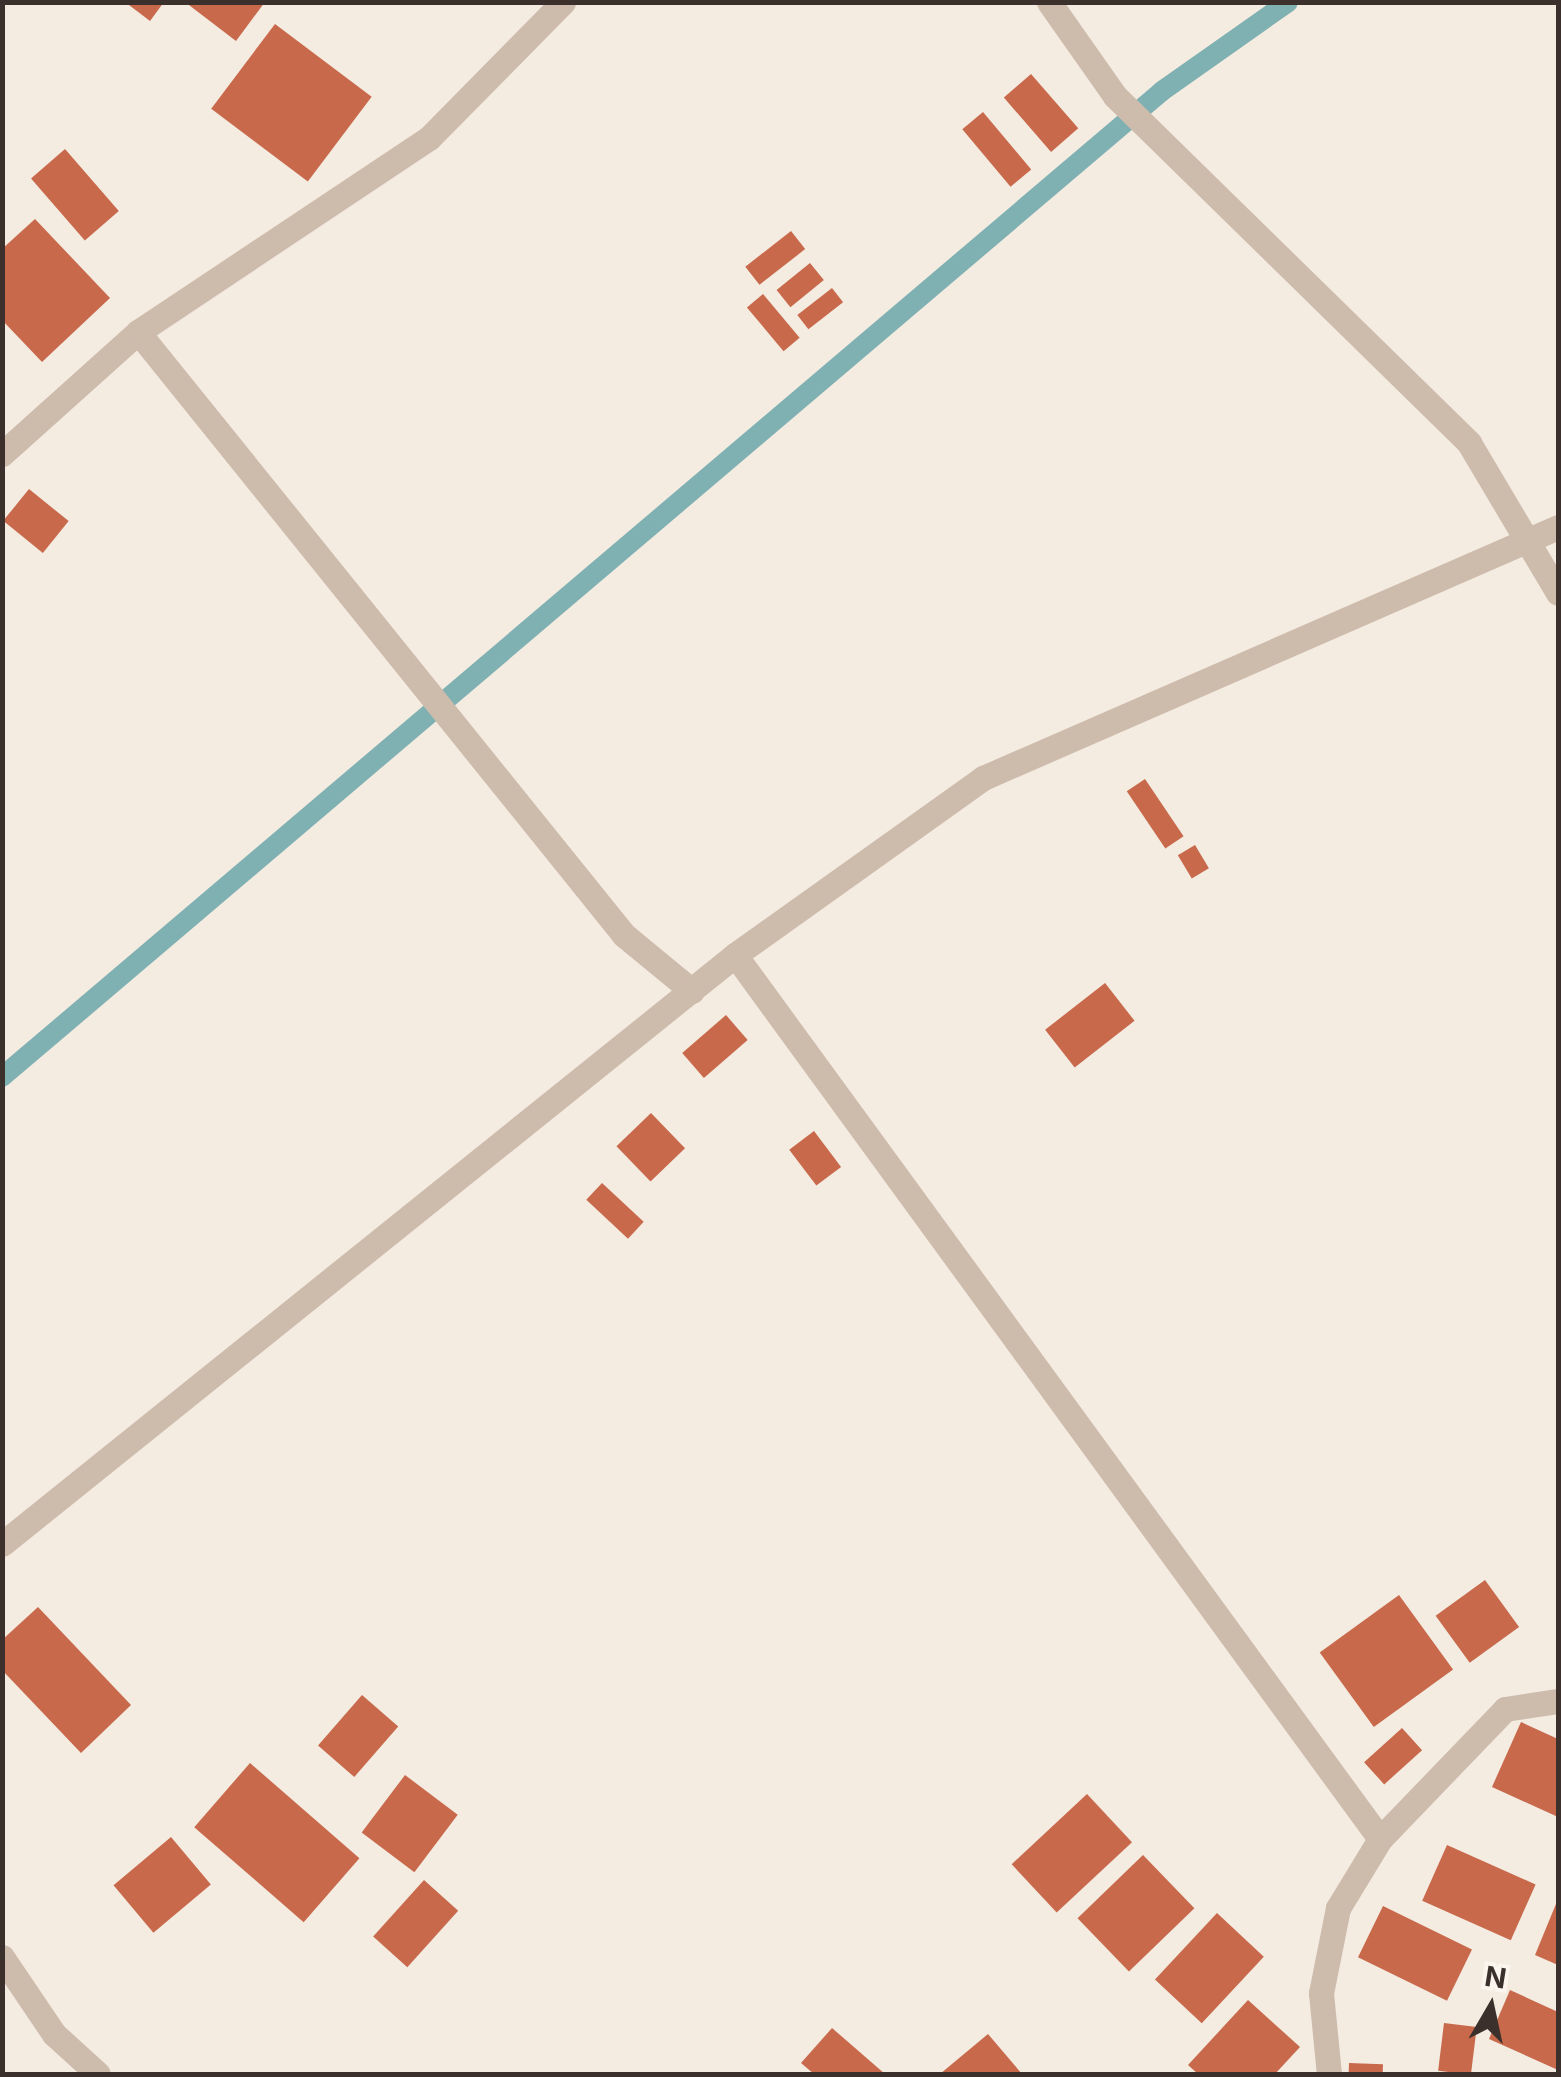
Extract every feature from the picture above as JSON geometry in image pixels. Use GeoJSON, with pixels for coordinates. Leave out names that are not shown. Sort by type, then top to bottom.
{"type":"FeatureCollection","features":[{"type":"Feature","properties":{"kind":"street"},"geometry":{"type":"LineString","coordinates":[[2,454],[138,332],[430,138],[563,2]]}},
{"type":"Feature","properties":{"kind":"street"},"geometry":{"type":"LineString","coordinates":[[1048,2],[1115,96],[1469,442],[1524,547],[1558,593]]}},
{"type":"Feature","properties":{"kind":"street"},"geometry":{"type":"LineString","coordinates":[[138,332],[624,935],[692,990]]}},
{"type":"Feature","properties":{"kind":"street"},"geometry":{"type":"LineString","coordinates":[[2,1544],[734,955],[982,778],[1524,547],[1558,527]]}},
{"type":"Feature","properties":{"kind":"street"},"geometry":{"type":"LineString","coordinates":[[734,955],[1380,1839]]}},
{"type":"Feature","properties":{"kind":"street"},"geometry":{"type":"LineString","coordinates":[[1329,2074],[1321,1993],[1338,1908],[1380,1839],[1505,1709],[1558,1701]]}},
{"type":"Feature","properties":{"kind":"street"},"geometry":{"type":"LineString","coordinates":[[2,1957],[54,2034],[98,2074]]}},
{"type":"Feature","properties":{"kind":"building"},"geometry":{"type":"Polygon","coordinates":[[[125,2],[164,2],[150,21],[125,2]]]}},
{"type":"Feature","properties":{"kind":"building"},"geometry":{"type":"Polygon","coordinates":[[[185,2],[265,2],[236,41],[185,2]]]}},
{"type":"Feature","properties":{"kind":"building"},"geometry":{"type":"Polygon","coordinates":[[[275,24],[372,97],[308,181],[211,109],[275,24]]]}},
{"type":"Feature","properties":{"kind":"building"},"geometry":{"type":"Polygon","coordinates":[[[1031,74],[1078,128],[1051,152],[1004,98],[1031,74]]]}},
{"type":"Feature","properties":{"kind":"building"},"geometry":{"type":"Polygon","coordinates":[[[983,112],[1031,169],[1011,187],[962,129],[983,112]]]}},
{"type":"Feature","properties":{"kind":"building"},"geometry":{"type":"Polygon","coordinates":[[[65,149],[119,211],[85,240],[31,179],[65,149]]]}},
{"type":"Feature","properties":{"kind":"building"},"geometry":{"type":"Polygon","coordinates":[[[35,219],[110,298],[42,362],[2,320],[2,249],[35,219]]]}},
{"type":"Feature","properties":{"kind":"building"},"geometry":{"type":"Polygon","coordinates":[[[791,231],[805,249],[759,285],[745,267],[791,231]]]}},
{"type":"Feature","properties":{"kind":"building"},"geometry":{"type":"Polygon","coordinates":[[[810,263],[824,280],[790,307],[777,290],[810,263]]]}},
{"type":"Feature","properties":{"kind":"building"},"geometry":{"type":"Polygon","coordinates":[[[832,288],[843,302],[808,329],[797,315],[832,288]]]}},
{"type":"Feature","properties":{"kind":"building"},"geometry":{"type":"Polygon","coordinates":[[[763,294],[800,338],[784,351],[747,307],[763,294]]]}},
{"type":"Feature","properties":{"kind":"building"},"geometry":{"type":"Polygon","coordinates":[[[29,489],[69,521],[43,553],[3,521],[29,489]]]}},
{"type":"Feature","properties":{"kind":"building"},"geometry":{"type":"Polygon","coordinates":[[[1145,779],[1184,836],[1165,849],[1127,791],[1145,779]]]}},
{"type":"Feature","properties":{"kind":"building"},"geometry":{"type":"Polygon","coordinates":[[[1195,845],[1209,868],[1192,878],[1178,855],[1195,845]]]}},
{"type":"Feature","properties":{"kind":"building"},"geometry":{"type":"Polygon","coordinates":[[[1105,983],[1135,1021],[1075,1068],[1045,1030],[1105,983]]]}},
{"type":"Feature","properties":{"kind":"building"},"geometry":{"type":"Polygon","coordinates":[[[726,1015],[748,1040],[704,1078],[682,1053],[726,1015]]]}},
{"type":"Feature","properties":{"kind":"building"},"geometry":{"type":"Polygon","coordinates":[[[651,1113],[685,1148],[651,1182],[616,1146],[651,1113]]]}},
{"type":"Feature","properties":{"kind":"building"},"geometry":{"type":"Polygon","coordinates":[[[814,1131],[841,1167],[816,1186],[789,1150],[814,1131]]]}},
{"type":"Feature","properties":{"kind":"building"},"geometry":{"type":"Polygon","coordinates":[[[602,1183],[644,1222],[628,1239],[586,1200],[602,1183]]]}},
{"type":"Feature","properties":{"kind":"building"},"geometry":{"type":"Polygon","coordinates":[[[1485,1580],[1519,1627],[1470,1663],[1436,1616],[1485,1580]]]}},
{"type":"Feature","properties":{"kind":"building"},"geometry":{"type":"Polygon","coordinates":[[[1399,1595],[1453,1669],[1374,1727],[1320,1653],[1399,1595]]]}},
{"type":"Feature","properties":{"kind":"building"},"geometry":{"type":"Polygon","coordinates":[[[38,1607],[131,1705],[81,1753],[2,1670],[2,1640],[38,1607]]]}},
{"type":"Feature","properties":{"kind":"building"},"geometry":{"type":"Polygon","coordinates":[[[362,1695],[398,1726],[354,1777],[318,1746],[362,1695]]]}},
{"type":"Feature","properties":{"kind":"building"},"geometry":{"type":"Polygon","coordinates":[[[1521,1722],[1558,1739],[1558,1817],[1492,1787],[1521,1722]]]}},
{"type":"Feature","properties":{"kind":"building"},"geometry":{"type":"Polygon","coordinates":[[[1402,1728],[1422,1750],[1384,1784],[1364,1762],[1402,1728]]]}},
{"type":"Feature","properties":{"kind":"building"},"geometry":{"type":"Polygon","coordinates":[[[250,1763],[359,1858],[304,1922],[194,1827],[250,1763]]]}},
{"type":"Feature","properties":{"kind":"building"},"geometry":{"type":"Polygon","coordinates":[[[405,1775],[458,1815],[414,1872],[362,1833],[405,1775]]]}},
{"type":"Feature","properties":{"kind":"building"},"geometry":{"type":"Polygon","coordinates":[[[1087,1794],[1132,1842],[1057,1913],[1012,1864],[1087,1794]]]}},
{"type":"Feature","properties":{"kind":"building"},"geometry":{"type":"Polygon","coordinates":[[[171,1837],[211,1884],[153,1933],[114,1885],[171,1837]]]}},
{"type":"Feature","properties":{"kind":"building"},"geometry":{"type":"Polygon","coordinates":[[[1447,1845],[1536,1884],[1511,1940],[1422,1901],[1447,1845]]]}},
{"type":"Feature","properties":{"kind":"building"},"geometry":{"type":"Polygon","coordinates":[[[1143,1855],[1194,1908],[1129,1971],[1078,1918],[1143,1855]]]}},
{"type":"Feature","properties":{"kind":"building"},"geometry":{"type":"Polygon","coordinates":[[[424,1880],[458,1911],[407,1967],[373,1936],[424,1880]]]}},
{"type":"Feature","properties":{"kind":"building"},"geometry":{"type":"Polygon","coordinates":[[[1558,1899],[1558,1965],[1535,1955],[1558,1899]]]}},
{"type":"Feature","properties":{"kind":"building"},"geometry":{"type":"Polygon","coordinates":[[[1383,1906],[1472,1949],[1447,2001],[1358,1957],[1383,1906]]]}},
{"type":"Feature","properties":{"kind":"building"},"geometry":{"type":"Polygon","coordinates":[[[1217,1913],[1264,1957],[1202,2023],[1155,1980],[1217,1913]]]}},
{"type":"Feature","properties":{"kind":"building"},"geometry":{"type":"Polygon","coordinates":[[[1510,1990],[1558,2012],[1558,2070],[1489,2039],[1510,1990]]]}},
{"type":"Feature","properties":{"kind":"building"},"geometry":{"type":"Polygon","coordinates":[[[1248,2000],[1300,2047],[1275,2074],[1198,2074],[1188,2065],[1248,2000]]]}},
{"type":"Feature","properties":{"kind":"building"},"geometry":{"type":"Polygon","coordinates":[[[1444,2023],[1477,2027],[1471,2074],[1438,2071],[1444,2023]]]}},
{"type":"Feature","properties":{"kind":"building"},"geometry":{"type":"Polygon","coordinates":[[[832,2028],[885,2074],[814,2074],[801,2063],[832,2028]]]}},
{"type":"Feature","properties":{"kind":"building"},"geometry":{"type":"Polygon","coordinates":[[[988,2034],[1022,2074],[940,2074],[988,2034]]]}},
{"type":"Feature","properties":{"kind":"building"},"geometry":{"type":"Polygon","coordinates":[[[1349,2063],[1383,2064],[1383,2074],[1349,2074],[1349,2063]]]}},
{"type":"Feature","properties":{"kind":"waterway"},"geometry":{"type":"LineString","coordinates":[[2,1077],[1162,91],[1288,2]]}}]}
